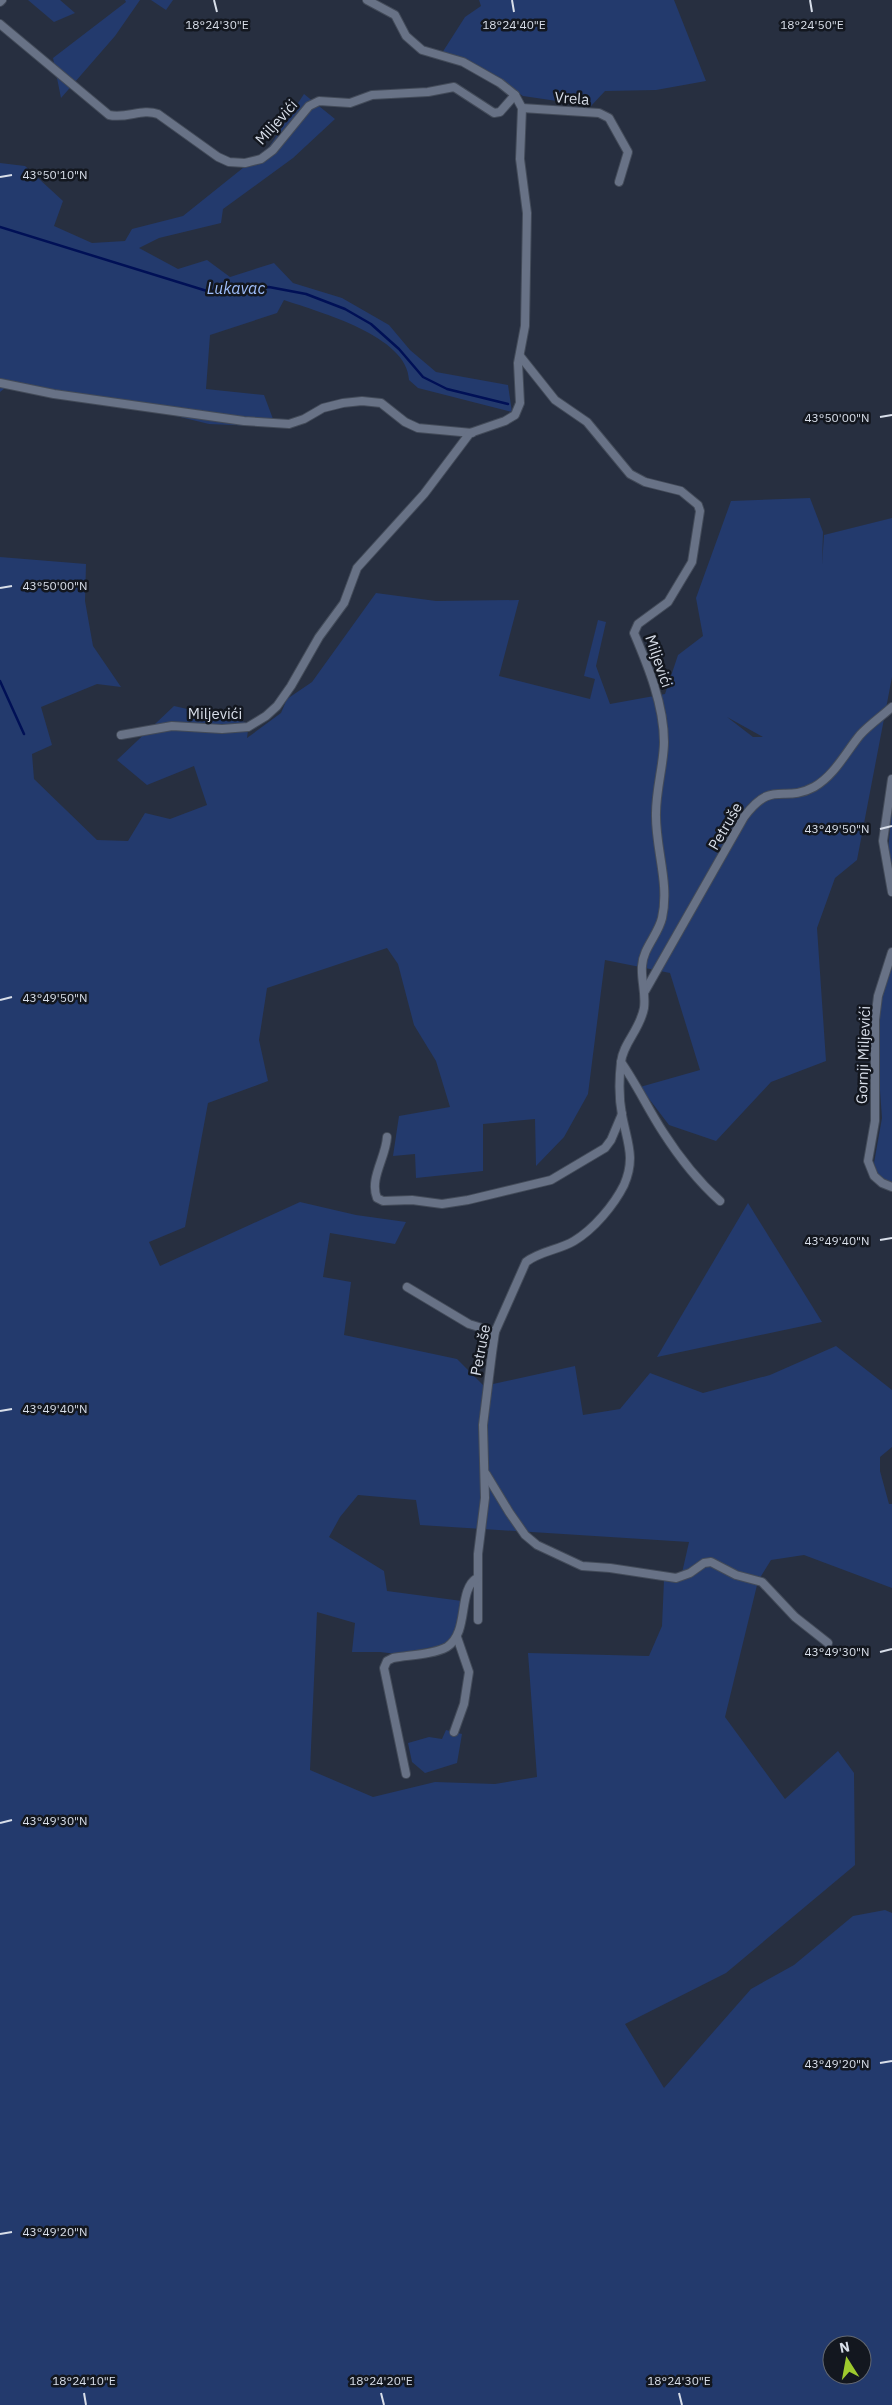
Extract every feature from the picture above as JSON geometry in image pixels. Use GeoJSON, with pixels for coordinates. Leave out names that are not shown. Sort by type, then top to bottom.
{"type":"FeatureCollection","features":[{"type":"Feature","properties":{"kind":"street","name":"Miljevići"},"geometry":{"type":"LineString","coordinates":[[121,735],[172,726],[222,729],[248,727],[276,706],[291,686],[319,637],[344,603],[357,568],[387,538],[424,494],[457,448],[472,433],[505,421],[517,412],[520,403],[520,356],[525,326],[527,213],[520,159],[522,108],[516,95],[500,83],[463,62],[422,50],[406,36],[394,15],[367,0]]}},
{"type":"Feature","properties":{"kind":"street","name":"Miljevići"},"geometry":{"type":"LineString","coordinates":[[0,24],[109,115],[119,118],[150,111],[158,114],[218,157],[229,162],[245,163],[260,159],[273,150],[309,106],[319,101],[350,103],[372,95],[396,92],[419,93],[454,87],[494,113],[500,112],[516,95]]}},
{"type":"Feature","properties":{"kind":"street","name":"Vrela"},"geometry":{"type":"LineString","coordinates":[[522,108],[599,114],[610,118],[628,152],[619,182]]}},
{"type":"Feature","properties":{"kind":"street","name":"Miljevići"},"geometry":{"type":"LineString","coordinates":[[520,356],[555,400],[587,422],[630,474],[645,482],[681,491],[698,504],[700,512],[692,562],[668,602],[638,624],[634,633],[650,672],[660,707],[664,742],[656,813],[665,888],[662,919],[646,952],[642,965],[645,992]]}},
{"type":"Feature","properties":{"kind":"street"},"geometry":{"type":"LineString","coordinates":[[0,383],[54,394],[113,400],[244,421],[289,424],[304,420],[323,408],[342,403],[362,401],[381,404],[405,422],[418,428],[472,433]]}},
{"type":"Feature","properties":{"kind":"street","name":"Petruše"},"geometry":{"type":"LineString","coordinates":[[660,967],[744,817],[755,802],[771,794],[796,793],[823,782],[861,734],[892,707]]}},
{"type":"Feature","properties":{"kind":"street"},"geometry":{"type":"LineString","coordinates":[[892,779],[882,841],[892,892]]}},
{"type":"Feature","properties":{"kind":"street","name":"Gornji Miljevići"},"geometry":{"type":"LineString","coordinates":[[892,952],[878,996],[875,1020],[875,1121],[868,1161],[874,1176],[882,1183],[892,1187]]}},
{"type":"Feature","properties":{"kind":"street"},"geometry":{"type":"LineString","coordinates":[[642,965],[650,970],[660,967]]}},
{"type":"Feature","properties":{"kind":"street"},"geometry":{"type":"LineString","coordinates":[[645,992],[660,967]]}},
{"type":"Feature","properties":{"kind":"street","name":"Petruše"},"geometry":{"type":"LineString","coordinates":[[478,1620],[477,1578],[485,1498],[483,1425],[495,1332],[526,1262],[574,1241],[607,1209],[624,1184],[629,1169],[631,1148],[622,1114],[621,1062],[622,1056],[641,1022],[645,992]]}},
{"type":"Feature","properties":{"kind":"street"},"geometry":{"type":"LineString","coordinates":[[621,1062],[641,1091],[671,1144],[706,1188],[720,1202]]}},
{"type":"Feature","properties":{"kind":"street","name":"Petruše"},"geometry":{"type":"LineString","coordinates":[[387,1137],[386,1150],[374,1184],[377,1198],[390,1202],[412,1200],[447,1203],[468,1200],[551,1180],[604,1148],[612,1140],[622,1114]]}},
{"type":"Feature","properties":{"kind":"street"},"geometry":{"type":"LineString","coordinates":[[408,1287],[469,1324],[495,1332]]}},
{"type":"Feature","properties":{"kind":"street"},"geometry":{"type":"LineString","coordinates":[[484,1472],[525,1535],[537,1545],[574,1564],[676,1578],[690,1573],[704,1563],[711,1562],[736,1575],[762,1582],[795,1617],[828,1643]]}},
{"type":"Feature","properties":{"kind":"street"},"geometry":{"type":"LineString","coordinates":[[406,1774],[384,1668],[387,1661],[393,1658],[446,1647],[457,1636],[468,1592],[472,1581],[477,1578]]}},
{"type":"Feature","properties":{"kind":"street"},"geometry":{"type":"LineString","coordinates":[[454,1732],[464,1704],[469,1672],[457,1636]]}},
{"type":"Feature","properties":{"kind":"shaded area"},"geometry":{"type":"Polygon","coordinates":[[[28,0],[60,0],[75,13],[54,22],[28,0]]]}},
{"type":"Feature","properties":{"kind":"shaded area"},"geometry":{"type":"Polygon","coordinates":[[[125,0],[140,0],[115,36],[61,98],[53,58],[126,2],[125,0]]]}},
{"type":"Feature","properties":{"kind":"shaded area"},"geometry":{"type":"Polygon","coordinates":[[[151,0],[173,0],[166,10],[151,0]]]}},
{"type":"Feature","properties":{"kind":"shaded area"},"geometry":{"type":"Polygon","coordinates":[[[479,0],[674,0],[706,81],[656,90],[605,91],[591,106],[523,96],[468,60],[442,53],[465,17],[481,6],[479,0]]]}},
{"type":"Feature","properties":{"kind":"shaded area"},"geometry":{"type":"Polygon","coordinates":[[[304,94],[335,119],[293,158],[223,209],[221,223],[159,238],[139,248],[178,269],[207,260],[230,277],[274,263],[293,283],[342,298],[389,325],[410,350],[436,372],[508,385],[512,412],[418,388],[409,380],[405,364],[394,351],[378,339],[339,319],[284,300],[277,313],[210,335],[206,389],[264,395],[276,427],[209,424],[94,396],[10,384],[0,392],[0,163],[25,166],[63,201],[54,226],[92,243],[125,241],[132,229],[183,216],[269,147],[304,94]]]}},
{"type":"Feature","properties":{"kind":"shaded area"},"geometry":{"type":"Polygon","coordinates":[[[810,498],[823,532],[822,565],[824,535],[892,518],[892,677],[857,860],[835,878],[817,928],[826,1061],[771,1082],[716,1141],[669,1125],[640,1087],[700,1070],[670,973],[605,960],[588,1094],[564,1137],[536,1166],[535,1119],[483,1124],[483,1171],[416,1178],[415,1154],[393,1156],[399,1116],[450,1107],[436,1061],[414,1025],[398,964],[387,948],[267,988],[259,1040],[268,1081],[208,1103],[185,1227],[149,1242],[160,1266],[300,1202],[356,1215],[406,1222],[395,1244],[330,1233],[323,1277],[351,1282],[344,1335],[457,1359],[484,1386],[575,1366],[583,1415],[620,1409],[650,1373],[703,1393],[770,1375],[836,1346],[892,1390],[892,1447],[880,1457],[880,1471],[889,1504],[892,1504],[892,1588],[804,1555],[771,1560],[758,1581],[725,1717],[785,1799],[838,1751],[854,1773],[855,1865],[726,1973],[625,2024],[664,2088],[751,1989],[794,1965],[853,1916],[885,1910],[892,1913],[892,2405],[0,2405],[0,557],[86,564],[85,601],[93,646],[121,687],[97,684],[41,707],[52,745],[32,754],[34,779],[97,840],[128,841],[145,813],[170,819],[207,805],[194,766],[147,785],[117,760],[174,706],[249,723],[247,738],[281,713],[287,699],[312,682],[376,593],[436,601],[519,600],[499,676],[590,699],[595,679],[584,676],[598,620],[606,622],[596,666],[610,704],[665,694],[678,655],[703,636],[696,598],[731,501],[810,498]],[[727,717],[753,737],[763,737],[727,717]],[[358,1495],[340,1517],[329,1537],[384,1571],[387,1591],[462,1601],[457,1629],[448,1644],[397,1654],[352,1652],[355,1623],[317,1612],[310,1770],[373,1797],[435,1782],[495,1784],[537,1777],[528,1653],[649,1656],[662,1626],[664,1580],[682,1573],[689,1542],[420,1525],[416,1500],[358,1495]]]}},
{"type":"Feature","properties":{"kind":"shaded area"},"geometry":{"type":"Polygon","coordinates":[[[892,807],[892,871],[888,852],[892,807]]]}},
{"type":"Feature","properties":{"kind":"shaded area"},"geometry":{"type":"Polygon","coordinates":[[[892,968],[892,1183],[890,1184],[879,1177],[874,1163],[882,1118],[878,1063],[879,1017],[883,992],[892,968]]]}},
{"type":"Feature","properties":{"kind":"shaded area"},"geometry":{"type":"Polygon","coordinates":[[[748,1203],[822,1322],[657,1357],[748,1203]]]}},
{"type":"Feature","properties":{"kind":"shaded area"},"geometry":{"type":"Polygon","coordinates":[[[446,1730],[462,1734],[457,1763],[425,1773],[412,1762],[408,1743],[429,1737],[442,1739],[446,1730]]]}},
{"type":"Feature","properties":{"kind":"waterway","name":"Lukavac"},"geometry":{"type":"LineString","coordinates":[[0,227],[207,291],[269,287],[306,294],[345,309],[371,324],[399,349],[423,377],[447,389],[508,404]]}},
{"type":"Feature","properties":{"kind":"waterway"},"geometry":{"type":"LineString","coordinates":[[0,681],[24,734]]}}]}
